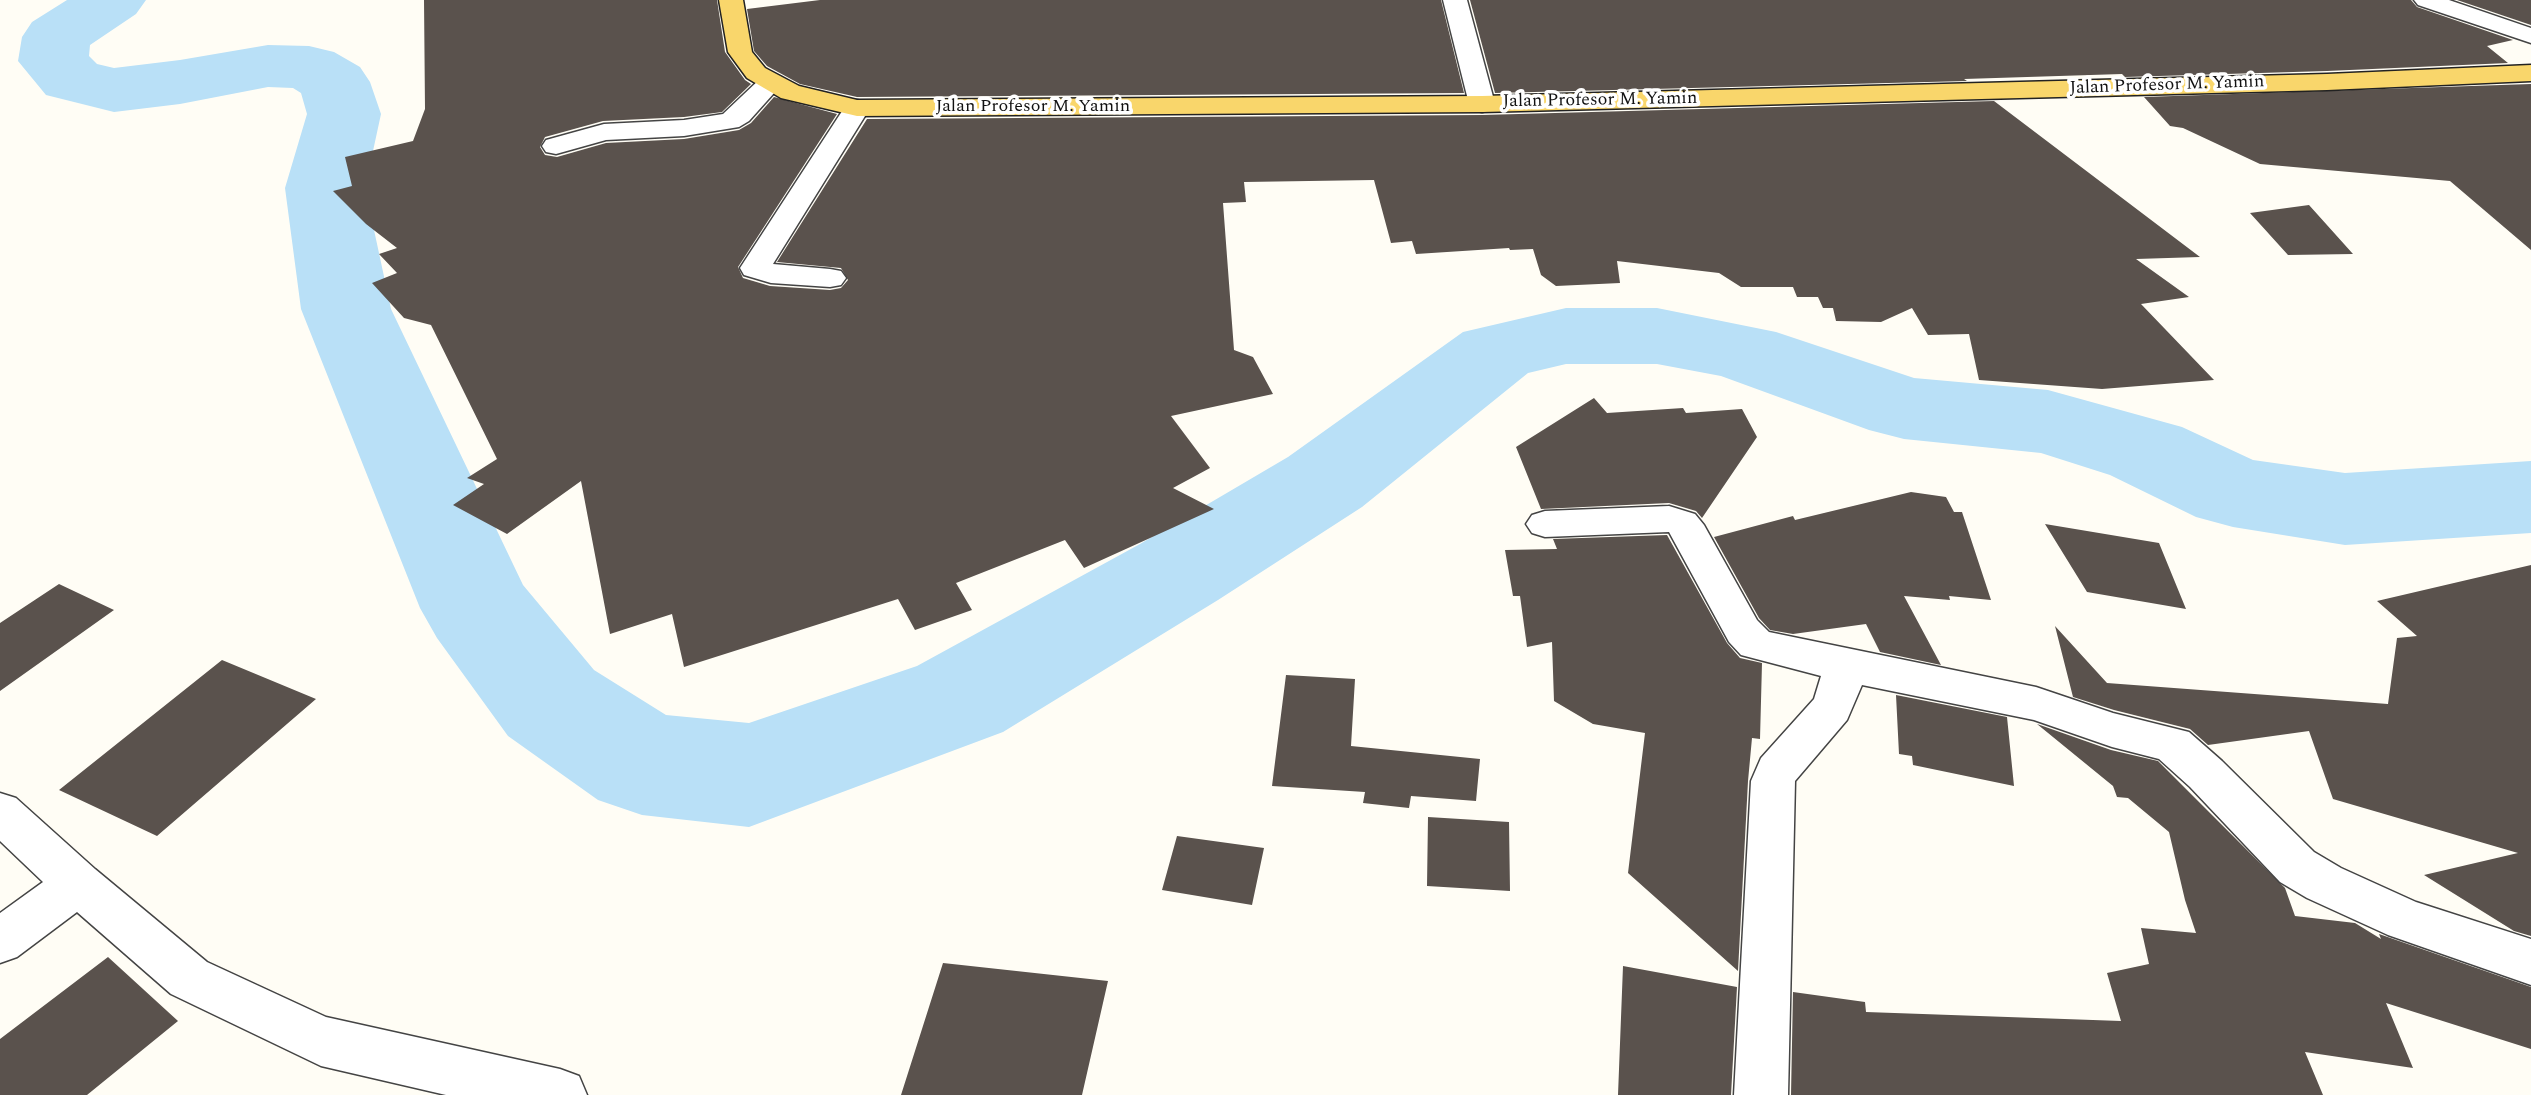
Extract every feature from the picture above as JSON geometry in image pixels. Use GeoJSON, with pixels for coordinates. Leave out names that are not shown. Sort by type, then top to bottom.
{"type":"FeatureCollection","features":[{"type":"Feature","properties":{"kind":"main road","name":"Jalan Profesor M. Yamin"},"geometry":{"type":"LineString","coordinates":[[731,0],[740,51],[746,64],[770,83],[790,92],[857,108],[1482,104],[2327,82],[2531,73]]}},
{"type":"Feature","properties":{"kind":"street"},"geometry":{"type":"LineString","coordinates":[[1455,0],[1482,104]]}},
{"type":"Feature","properties":{"kind":"street"},"geometry":{"type":"LineString","coordinates":[[2426,0],[2531,36]]}},
{"type":"Feature","properties":{"kind":"street"},"geometry":{"type":"LineString","coordinates":[[556,146],[604,132],[684,128],[730,121],[740,115],[770,83]]}},
{"type":"Feature","properties":{"kind":"street"},"geometry":{"type":"LineString","coordinates":[[830,278],[771,274],[755,268],[857,108]]}},
{"type":"Feature","properties":{"kind":"street"},"geometry":{"type":"LineString","coordinates":[[1545,524],[1669,519],[1682,523],[1691,534],[1742,631],[1750,640],[1766,648],[2036,704],[2112,730],[2173,745],[2206,774],[2297,867],[2324,883],[2405,920],[2531,962]]}},
{"type":"Feature","properties":{"kind":"street"},"geometry":{"type":"LineString","coordinates":[[1761,1095],[1773,781],[1777,771],[1832,708],[1841,684],[1843,665]]}},
{"type":"Feature","properties":{"kind":"street"},"geometry":{"type":"LineString","coordinates":[[0,812],[78,884],[189,978],[321,1041],[452,1084],[559,1095]]}},
{"type":"Feature","properties":{"kind":"street"},"geometry":{"type":"LineString","coordinates":[[0,940],[78,884]]}},
{"type":"Feature","properties":{"kind":"building"},"geometry":{"type":"Polygon","coordinates":[[[424,0],[717,0],[725,52],[745,80],[751,84],[722,112],[684,117],[603,121],[545,137],[540,147],[545,155],[557,157],[606,143],[684,139],[739,130],[751,123],[774,97],[837,114],[738,267],[743,278],[770,286],[830,290],[841,288],[848,280],[841,268],[777,262],[867,119],[1482,115],[1994,101],[2200,257],[2136,259],[2189,297],[2141,304],[2214,380],[2102,389],[1979,380],[1969,334],[1928,335],[1912,308],[1881,322],[1836,321],[1833,308],[1823,308],[1818,297],[1797,297],[1793,287],[1741,287],[1719,273],[1617,261],[1620,283],[1556,286],[1541,275],[1533,249],[1416,254],[1412,241],[1391,243],[1374,180],[1244,182],[1246,202],[1223,203],[1234,350],[1253,357],[1273,394],[1171,416],[1210,468],[1173,488],[1214,509],[1084,568],[1065,540],[956,583],[972,610],[915,630],[898,599],[684,667],[672,614],[610,634],[581,481],[507,534],[453,505],[484,484],[467,478],[497,459],[431,325],[404,318],[372,283],[397,273],[379,254],[397,248],[366,224],[333,191],[352,186],[345,157],[413,141],[425,109],[424,0]]]}},
{"type":"Feature","properties":{"kind":"building"},"geometry":{"type":"Polygon","coordinates":[[[820,0],[1441,0],[1464,93],[857,97],[800,84],[767,66],[754,51],[747,9],[820,0]]]}},
{"type":"Feature","properties":{"kind":"building"},"geometry":{"type":"Polygon","coordinates":[[[1470,0],[2411,0],[2417,7],[2513,40],[2487,46],[2508,63],[2125,77],[2122,74],[1964,79],[1967,81],[1495,93],[1470,0]]]}},
{"type":"Feature","properties":{"kind":"building"},"geometry":{"type":"Polygon","coordinates":[[[2457,0],[2531,0],[2531,25],[2457,0]]]}},
{"type":"Feature","properties":{"kind":"building"},"geometry":{"type":"Polygon","coordinates":[[[2531,84],[2531,250],[2450,181],[2260,164],[2183,128],[2170,126],[2144,97],[2531,84]]]}},
{"type":"Feature","properties":{"kind":"building"},"geometry":{"type":"Polygon","coordinates":[[[2309,205],[2353,254],[2288,255],[2250,213],[2309,205]]]}},
{"type":"Feature","properties":{"kind":"building"},"geometry":{"type":"Polygon","coordinates":[[[1594,398],[1607,413],[1683,408],[1686,413],[1742,409],[1757,437],[1702,518],[1696,511],[1669,503],[1541,509],[1516,447],[1594,398]]]}},
{"type":"Feature","properties":{"kind":"building"},"geometry":{"type":"Polygon","coordinates":[[[1911,492],[1946,497],[1954,512],[1962,512],[1991,600],[1904,596],[1941,665],[1880,652],[1866,624],[1793,634],[1770,630],[1759,618],[1714,537],[1793,516],[1795,520],[1911,492]]]}},
{"type":"Feature","properties":{"kind":"building"},"geometry":{"type":"Polygon","coordinates":[[[2045,524],[2159,543],[2186,609],[2087,592],[2045,524]]]}},
{"type":"Feature","properties":{"kind":"building"},"geometry":{"type":"Polygon","coordinates":[[[1667,535],[1727,643],[1740,658],[1762,663],[1760,739],[1752,738],[1748,781],[1738,971],[1628,873],[1645,733],[1593,724],[1554,701],[1552,642],[1527,647],[1520,596],[1513,596],[1505,550],[1557,549],[1553,539],[1667,535]]]}},
{"type":"Feature","properties":{"kind":"building"},"geometry":{"type":"Polygon","coordinates":[[[2531,565],[2531,936],[2514,931],[2424,875],[2518,853],[2333,799],[2309,731],[2208,745],[2190,729],[2073,697],[2055,626],[2107,683],[2388,704],[2397,638],[2417,636],[2377,601],[2531,565]]]}},
{"type":"Feature","properties":{"kind":"building"},"geometry":{"type":"Polygon","coordinates":[[[59,584],[114,610],[0,691],[0,623],[59,584]]]}},
{"type":"Feature","properties":{"kind":"building"},"geometry":{"type":"Polygon","coordinates":[[[222,660],[316,699],[157,836],[59,790],[222,660]]]}},
{"type":"Feature","properties":{"kind":"building"},"geometry":{"type":"Polygon","coordinates":[[[1286,675],[1355,679],[1351,746],[1480,759],[1476,801],[1411,796],[1409,808],[1363,803],[1365,792],[1272,786],[1286,675]]]}},
{"type":"Feature","properties":{"kind":"building"},"geometry":{"type":"Polygon","coordinates":[[[1896,695],[2007,717],[2014,786],[1913,765],[1912,756],[1899,754],[1896,695]]]}},
{"type":"Feature","properties":{"kind":"building"},"geometry":{"type":"Polygon","coordinates":[[[2037,724],[2111,750],[2158,761],[2285,888],[2295,916],[2355,923],[2381,939],[2379,934],[2531,987],[2531,1049],[2386,1003],[2413,1068],[2305,1052],[2323,1095],[1791,1095],[1793,992],[1865,1002],[1866,1012],[2121,1021],[2107,973],[2149,964],[2141,928],[2196,933],[2185,900],[2169,832],[2128,798],[2117,797],[2113,786],[2037,724]]]}},
{"type":"Feature","properties":{"kind":"building"},"geometry":{"type":"Polygon","coordinates":[[[1428,817],[1509,822],[1510,891],[1427,886],[1428,817]]]}},
{"type":"Feature","properties":{"kind":"building"},"geometry":{"type":"Polygon","coordinates":[[[1177,836],[1264,848],[1252,905],[1162,890],[1177,836]]]}},
{"type":"Feature","properties":{"kind":"building"},"geometry":{"type":"Polygon","coordinates":[[[108,957],[178,1021],[87,1095],[0,1095],[0,1039],[108,957]]]}},
{"type":"Feature","properties":{"kind":"building"},"geometry":{"type":"Polygon","coordinates":[[[943,963],[1108,981],[1082,1095],[901,1095],[943,963]]]}},
{"type":"Feature","properties":{"kind":"building"},"geometry":{"type":"Polygon","coordinates":[[[1623,966],[1737,987],[1731,1095],[1618,1095],[1623,966]]]}},
{"type":"Feature","properties":{"kind":"waterway"},"geometry":{"type":"LineString","coordinates":[[113,0],[56,37],[53,61],[72,80],[114,90],[180,82],[268,66],[309,67],[334,82],[344,114],[325,188],[346,309],[477,608],[551,703],[642,764],[749,775],[960,699],[1179,572],[1325,482],[1496,352],[1566,336],[1657,336],[1743,352],[1904,408],[2048,422],[2146,451],[2233,492],[2345,509],[2531,497]]}}]}
